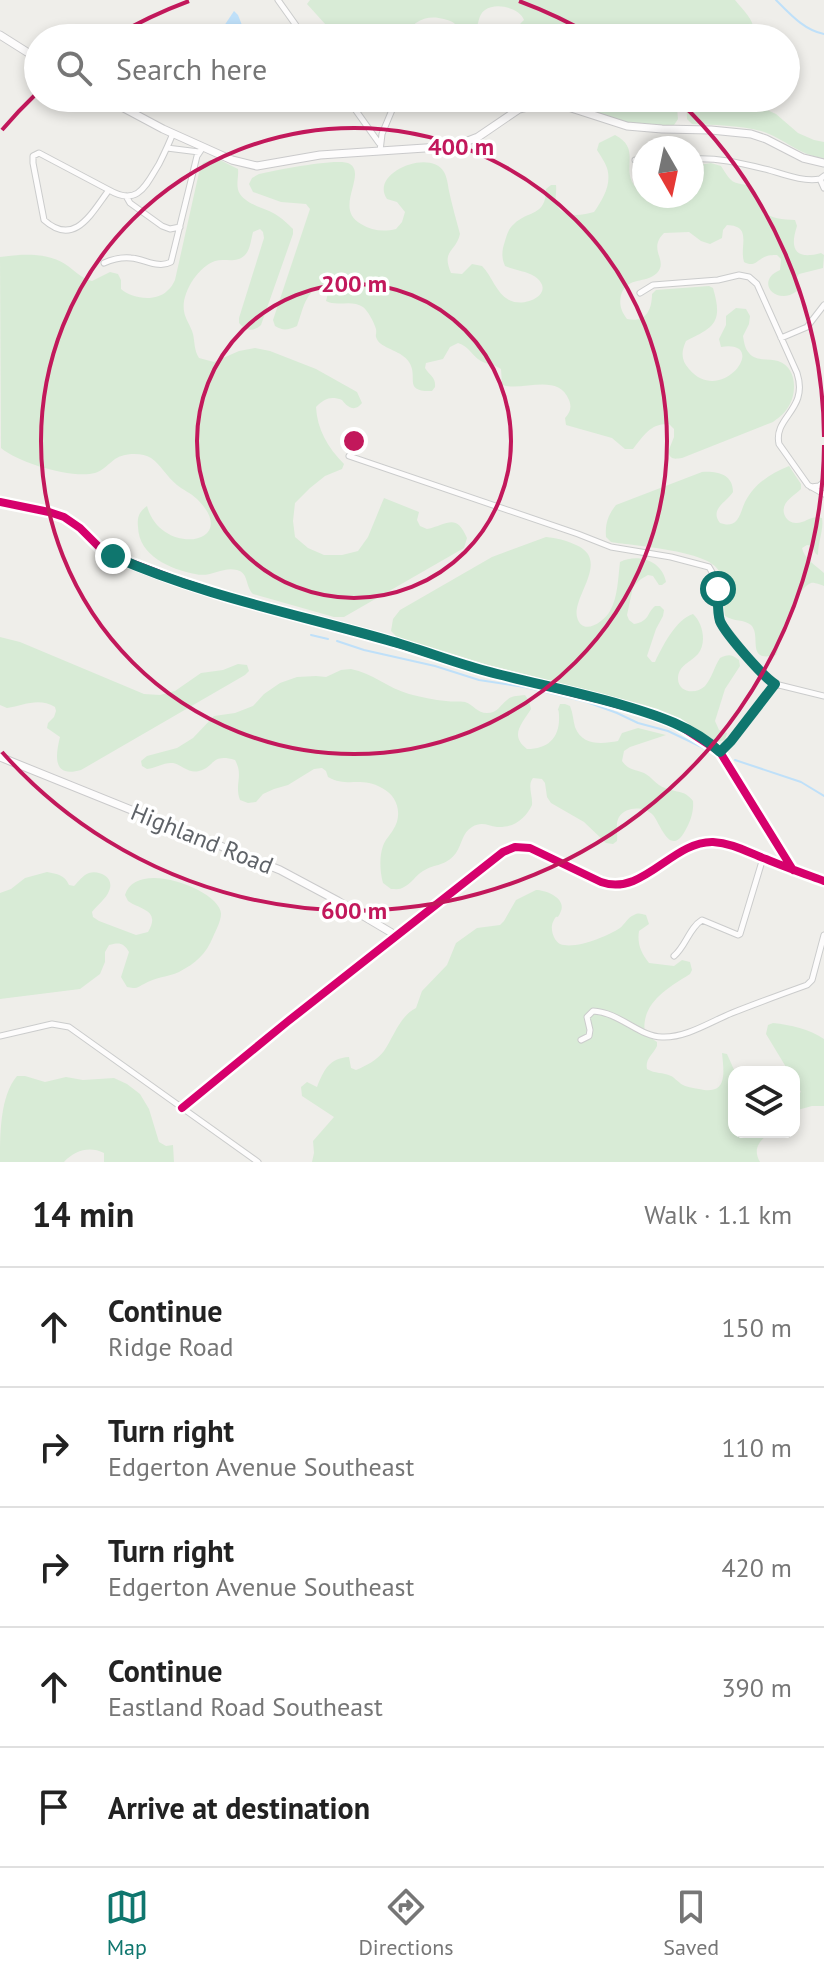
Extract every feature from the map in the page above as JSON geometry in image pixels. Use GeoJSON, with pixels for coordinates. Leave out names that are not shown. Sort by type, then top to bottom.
{"type":"FeatureCollection","features":[{"type":"Feature","properties":{"kind":"street"},"geometry":{"type":"LineString","coordinates":[[278,0],[295,24]]}},
{"type":"Feature","properties":{"kind":"street"},"geometry":{"type":"LineString","coordinates":[[0,35],[24,50]]}},
{"type":"Feature","properties":{"kind":"street"},"geometry":{"type":"LineString","coordinates":[[132,112],[201,149],[257,166],[380,148],[446,148],[478,137],[515,112]]}},
{"type":"Feature","properties":{"kind":"street"},"geometry":{"type":"LineString","coordinates":[[356,112],[380,148]]}},
{"type":"Feature","properties":{"kind":"street"},"geometry":{"type":"LineString","coordinates":[[380,148],[392,112]]}},
{"type":"Feature","properties":{"kind":"street"},"geometry":{"type":"LineString","coordinates":[[582,112],[627,126],[751,134],[803,158],[824,163]]}},
{"type":"Feature","properties":{"kind":"street"},"geometry":{"type":"LineString","coordinates":[[109,190],[80,227],[70,230],[49,225],[43,218],[33,156],[39,153],[109,190],[126,196],[135,195],[144,189],[173,133]]}},
{"type":"Feature","properties":{"kind":"street"},"geometry":{"type":"LineString","coordinates":[[167,148],[201,149]]}},
{"type":"Feature","properties":{"kind":"street"},"geometry":{"type":"LineString","coordinates":[[104,263],[128,257],[163,266],[172,260],[201,149]]}},
{"type":"Feature","properties":{"kind":"street"},"geometry":{"type":"LineString","coordinates":[[704,158],[733,161],[806,179],[822,178],[824,188]]}},
{"type":"Feature","properties":{"kind":"street"},"geometry":{"type":"LineString","coordinates":[[126,196],[130,203],[162,226],[170,229],[180,227]]}},
{"type":"Feature","properties":{"kind":"street"},"geometry":{"type":"LineString","coordinates":[[640,293],[653,285],[735,276],[744,276],[753,281],[760,289],[801,386],[798,400],[779,431],[778,439],[811,487],[824,494]]}},
{"type":"Feature","properties":{"kind":"street"},"geometry":{"type":"LineString","coordinates":[[781,338],[807,327],[824,305]]}},
{"type":"Feature","properties":{"kind":"street"},"geometry":{"type":"LineString","coordinates":[[349,456],[578,534],[604,546],[709,567],[716,579],[719,616],[723,626],[757,668],[775,684],[824,696]]}},
{"type":"Feature","properties":{"kind":"street"},"geometry":{"type":"LineString","coordinates":[[811,487],[824,482]]}},
{"type":"Feature","properties":{"kind":"street"},"geometry":{"type":"LineString","coordinates":[[0,502],[64,517],[105,552],[231,598],[408,646],[485,671],[655,715],[677,724],[720,752],[793,870]]}},
{"type":"Feature","properties":{"kind":"street"},"geometry":{"type":"LineString","coordinates":[[720,752],[775,684]]}},
{"type":"Feature","properties":{"kind":"street","name":"Highland Road"},"geometry":{"type":"LineString","coordinates":[[0,757],[280,870],[397,936]]}},
{"type":"Feature","properties":{"kind":"street"},"geometry":{"type":"LineString","coordinates":[[182,1108],[503,852],[515,847],[530,848],[612,885],[637,879],[673,855],[712,842],[735,846],[824,881]]}},
{"type":"Feature","properties":{"kind":"street"},"geometry":{"type":"LineString","coordinates":[[674,956],[702,920],[740,934],[763,858]]}},
{"type":"Feature","properties":{"kind":"street"},"geometry":{"type":"LineString","coordinates":[[581,1040],[589,1036],[587,1017],[593,1011],[604,1012],[656,1037],[668,1037],[690,1032],[807,985],[812,980],[824,935]]}},
{"type":"Feature","properties":{"kind":"street"},"geometry":{"type":"LineString","coordinates":[[0,1036],[52,1024],[65,1026],[258,1162]]}},
{"type":"Feature","properties":{"kind":"green space"},"geometry":{"type":"Polygon","coordinates":[[[310,0],[735,0],[752,24],[520,24],[524,20],[518,12],[495,6],[482,13],[478,24],[454,24],[432,17],[414,24],[325,24],[307,4],[310,0]]]}},
{"type":"Feature","properties":{"kind":"green space"},"geometry":{"type":"Polygon","coordinates":[[[677,112],[678,119],[674,125],[634,124],[595,113],[677,112]]]}},
{"type":"Feature","properties":{"kind":"green space"},"geometry":{"type":"Polygon","coordinates":[[[687,112],[772,112],[798,133],[824,142],[824,158],[807,154],[761,131],[692,124],[687,119],[687,112]]]}},
{"type":"Feature","properties":{"kind":"green space"},"geometry":{"type":"Polygon","coordinates":[[[615,135],[628,148],[632,208],[704,208],[704,164],[711,163],[721,166],[733,181],[751,185],[764,213],[795,220],[794,247],[800,254],[824,255],[823,268],[799,274],[797,291],[782,296],[768,286],[772,275],[780,270],[781,259],[770,255],[753,264],[744,262],[742,233],[735,226],[727,225],[722,238],[710,244],[689,232],[664,233],[657,245],[661,264],[657,273],[628,285],[621,295],[623,313],[627,319],[633,320],[646,314],[656,290],[713,288],[717,309],[714,322],[704,332],[686,341],[683,356],[689,369],[702,379],[715,381],[727,377],[742,361],[742,353],[735,347],[721,347],[719,339],[726,325],[726,316],[736,308],[746,309],[750,316],[743,336],[748,351],[755,358],[784,364],[792,374],[794,392],[790,404],[773,422],[682,458],[673,458],[668,452],[674,437],[674,429],[669,424],[653,428],[633,449],[625,449],[612,438],[566,425],[570,403],[557,387],[502,385],[501,369],[481,361],[458,343],[450,347],[443,359],[426,363],[425,368],[435,381],[432,391],[417,389],[409,362],[378,341],[375,326],[365,309],[359,305],[326,301],[329,289],[323,285],[308,296],[297,326],[281,329],[275,326],[273,320],[310,209],[306,204],[281,202],[253,192],[249,184],[259,174],[320,163],[350,164],[355,176],[350,201],[353,218],[369,228],[387,230],[396,229],[405,212],[397,202],[387,199],[384,189],[386,180],[393,173],[415,163],[437,165],[446,176],[460,234],[448,255],[451,273],[462,274],[472,264],[482,266],[505,297],[523,302],[537,297],[543,288],[534,276],[505,266],[503,250],[509,229],[540,209],[546,189],[551,185],[556,185],[556,203],[564,212],[574,215],[594,212],[608,180],[607,168],[597,150],[599,143],[615,135]]]}},
{"type":"Feature","properties":{"kind":"green space"},"geometry":{"type":"Polygon","coordinates":[[[210,160],[220,160],[238,169],[240,194],[282,219],[293,229],[293,234],[261,325],[255,329],[244,328],[239,318],[264,238],[260,229],[253,232],[248,250],[242,258],[215,261],[197,275],[188,289],[184,304],[199,358],[214,362],[239,351],[255,348],[270,351],[316,369],[357,392],[362,403],[352,408],[342,400],[331,398],[316,407],[324,438],[344,464],[342,469],[325,476],[295,503],[295,537],[308,548],[324,555],[358,551],[368,537],[384,498],[419,512],[417,520],[420,526],[427,529],[455,523],[467,538],[464,548],[344,617],[334,617],[253,594],[243,574],[237,570],[195,574],[158,560],[140,537],[139,515],[147,506],[155,522],[167,533],[181,539],[205,535],[211,526],[209,514],[197,499],[177,485],[147,456],[123,455],[95,473],[73,474],[33,464],[1,448],[0,257],[50,257],[92,281],[110,272],[118,274],[121,289],[131,295],[157,297],[170,289],[175,280],[200,168],[210,160]]]}},
{"type":"Feature","properties":{"kind":"green space"},"geometry":{"type":"Polygon","coordinates":[[[789,466],[801,489],[784,507],[785,516],[796,523],[822,518],[818,555],[811,546],[802,548],[824,573],[824,586],[811,583],[798,596],[790,610],[776,655],[766,656],[757,652],[751,625],[725,616],[723,582],[712,564],[686,554],[611,542],[606,537],[608,520],[616,505],[702,472],[718,473],[730,481],[733,492],[720,506],[717,518],[720,523],[731,524],[738,518],[758,484],[789,466]]]}},
{"type":"Feature","properties":{"kind":"green space"},"geometry":{"type":"Polygon","coordinates":[[[546,537],[576,545],[586,552],[590,560],[588,579],[577,608],[577,617],[583,626],[598,623],[613,606],[620,562],[642,559],[660,569],[666,582],[659,585],[653,576],[648,575],[641,579],[633,587],[627,615],[634,624],[645,619],[655,606],[664,610],[647,656],[655,662],[670,634],[693,614],[703,633],[701,649],[681,669],[678,677],[681,686],[688,691],[697,691],[705,686],[720,658],[730,655],[739,660],[740,666],[725,689],[715,721],[719,730],[727,733],[725,740],[717,742],[668,714],[645,705],[481,663],[398,638],[391,631],[393,619],[400,610],[492,557],[546,537]]]}},
{"type":"Feature","properties":{"kind":"green space"},"geometry":{"type":"Polygon","coordinates":[[[0,637],[20,642],[144,694],[160,695],[175,691],[201,673],[238,664],[247,665],[249,671],[81,770],[72,772],[65,771],[58,764],[60,737],[47,728],[54,717],[55,707],[37,702],[7,708],[0,705],[0,637]]]}},
{"type":"Feature","properties":{"kind":"green space"},"geometry":{"type":"Polygon","coordinates":[[[351,669],[409,694],[465,702],[484,713],[494,712],[511,697],[525,695],[531,709],[518,734],[527,749],[541,747],[555,736],[560,704],[570,706],[575,727],[587,741],[618,741],[622,733],[638,728],[666,735],[630,747],[624,751],[622,761],[662,787],[690,797],[693,801],[692,813],[685,831],[675,841],[670,840],[650,812],[631,809],[622,813],[618,820],[617,841],[606,843],[584,822],[551,803],[545,783],[542,779],[533,778],[530,787],[532,805],[518,822],[503,827],[482,824],[472,827],[448,861],[423,871],[402,888],[391,889],[383,883],[381,855],[396,824],[398,812],[392,796],[382,788],[367,783],[335,780],[328,777],[322,768],[263,794],[256,802],[248,803],[240,800],[239,771],[235,760],[217,759],[195,772],[173,763],[147,769],[142,766],[141,761],[147,756],[177,748],[193,738],[214,716],[253,706],[280,683],[297,677],[326,677],[351,669]]]}},
{"type":"Feature","properties":{"kind":"green space"},"geometry":{"type":"Polygon","coordinates":[[[47,872],[60,876],[74,886],[89,873],[105,876],[110,882],[109,891],[92,912],[93,917],[136,935],[148,932],[151,915],[128,901],[125,895],[132,884],[145,879],[160,878],[194,888],[218,905],[220,920],[204,953],[195,961],[179,972],[138,987],[127,987],[121,977],[129,952],[123,945],[116,944],[109,945],[105,952],[100,974],[80,989],[0,999],[0,893],[25,878],[47,872]]]}},
{"type":"Feature","properties":{"kind":"green space"},"geometry":{"type":"Polygon","coordinates":[[[536,890],[550,893],[558,899],[561,911],[552,927],[554,937],[560,944],[566,945],[600,938],[620,928],[632,916],[646,915],[649,924],[639,931],[639,936],[640,948],[649,963],[674,966],[682,960],[690,962],[690,974],[657,998],[647,1014],[645,1034],[657,1042],[657,1046],[647,1062],[647,1069],[671,1076],[687,1087],[715,1089],[722,1081],[722,1053],[727,1054],[732,1066],[728,1066],[728,1138],[764,1138],[758,1145],[760,1162],[312,1162],[313,1141],[334,1117],[302,1096],[301,1087],[307,1082],[317,1087],[325,1070],[337,1060],[349,1057],[351,1068],[356,1070],[378,1057],[401,1021],[416,1008],[422,991],[447,965],[456,943],[477,928],[500,925],[516,900],[536,890]]]}},
{"type":"Feature","properties":{"kind":"green space"},"geometry":{"type":"Polygon","coordinates":[[[773,1023],[800,1028],[824,1039],[824,1106],[800,1109],[800,1066],[785,1066],[766,1034],[768,1025],[773,1023]]]}},
{"type":"Feature","properties":{"kind":"green space"},"geometry":{"type":"Polygon","coordinates":[[[17,1076],[45,1082],[66,1077],[83,1080],[114,1078],[127,1084],[140,1094],[149,1109],[159,1142],[166,1146],[173,1145],[174,1162],[104,1162],[104,1153],[88,1150],[78,1152],[64,1162],[0,1162],[4,1105],[17,1076]]]}},
{"type":"Feature","properties":{"kind":"water"},"geometry":{"type":"Polygon","coordinates":[[[234,11],[242,24],[225,24],[234,11]]]}},
{"type":"Feature","properties":{"kind":"waterway"},"geometry":{"type":"LineString","coordinates":[[776,0],[804,25],[824,34]]}},
{"type":"Feature","properties":{"kind":"waterway"},"geometry":{"type":"LineString","coordinates":[[311,635],[328,639]]}},
{"type":"Feature","properties":{"kind":"waterway"},"geometry":{"type":"LineString","coordinates":[[337,641],[479,680],[587,702],[638,723],[668,731],[712,752]]}},
{"type":"Feature","properties":{"kind":"waterway"},"geometry":{"type":"LineString","coordinates":[[735,760],[801,782],[824,796]]}},
{"type":"Feature","properties":{"kind":"cycle path"},"geometry":{"type":"LineString","coordinates":[[0,502],[64,517],[113,556],[173,579],[485,671],[655,715],[677,724],[720,752],[793,870]]}},
{"type":"Feature","properties":{"kind":"cycle path"},"geometry":{"type":"LineString","coordinates":[[182,1108],[503,852],[515,847],[530,848],[601,882],[616,885],[644,876],[684,850],[713,842],[741,849],[824,881]]}},
{"type":"Feature","properties":{"kind":"route"},"geometry":{"type":"LineString","coordinates":[[113,556],[231,598],[386,640],[485,671],[655,715],[677,724],[720,752],[775,684],[757,668],[723,626],[719,616],[718,589]]}}]}
